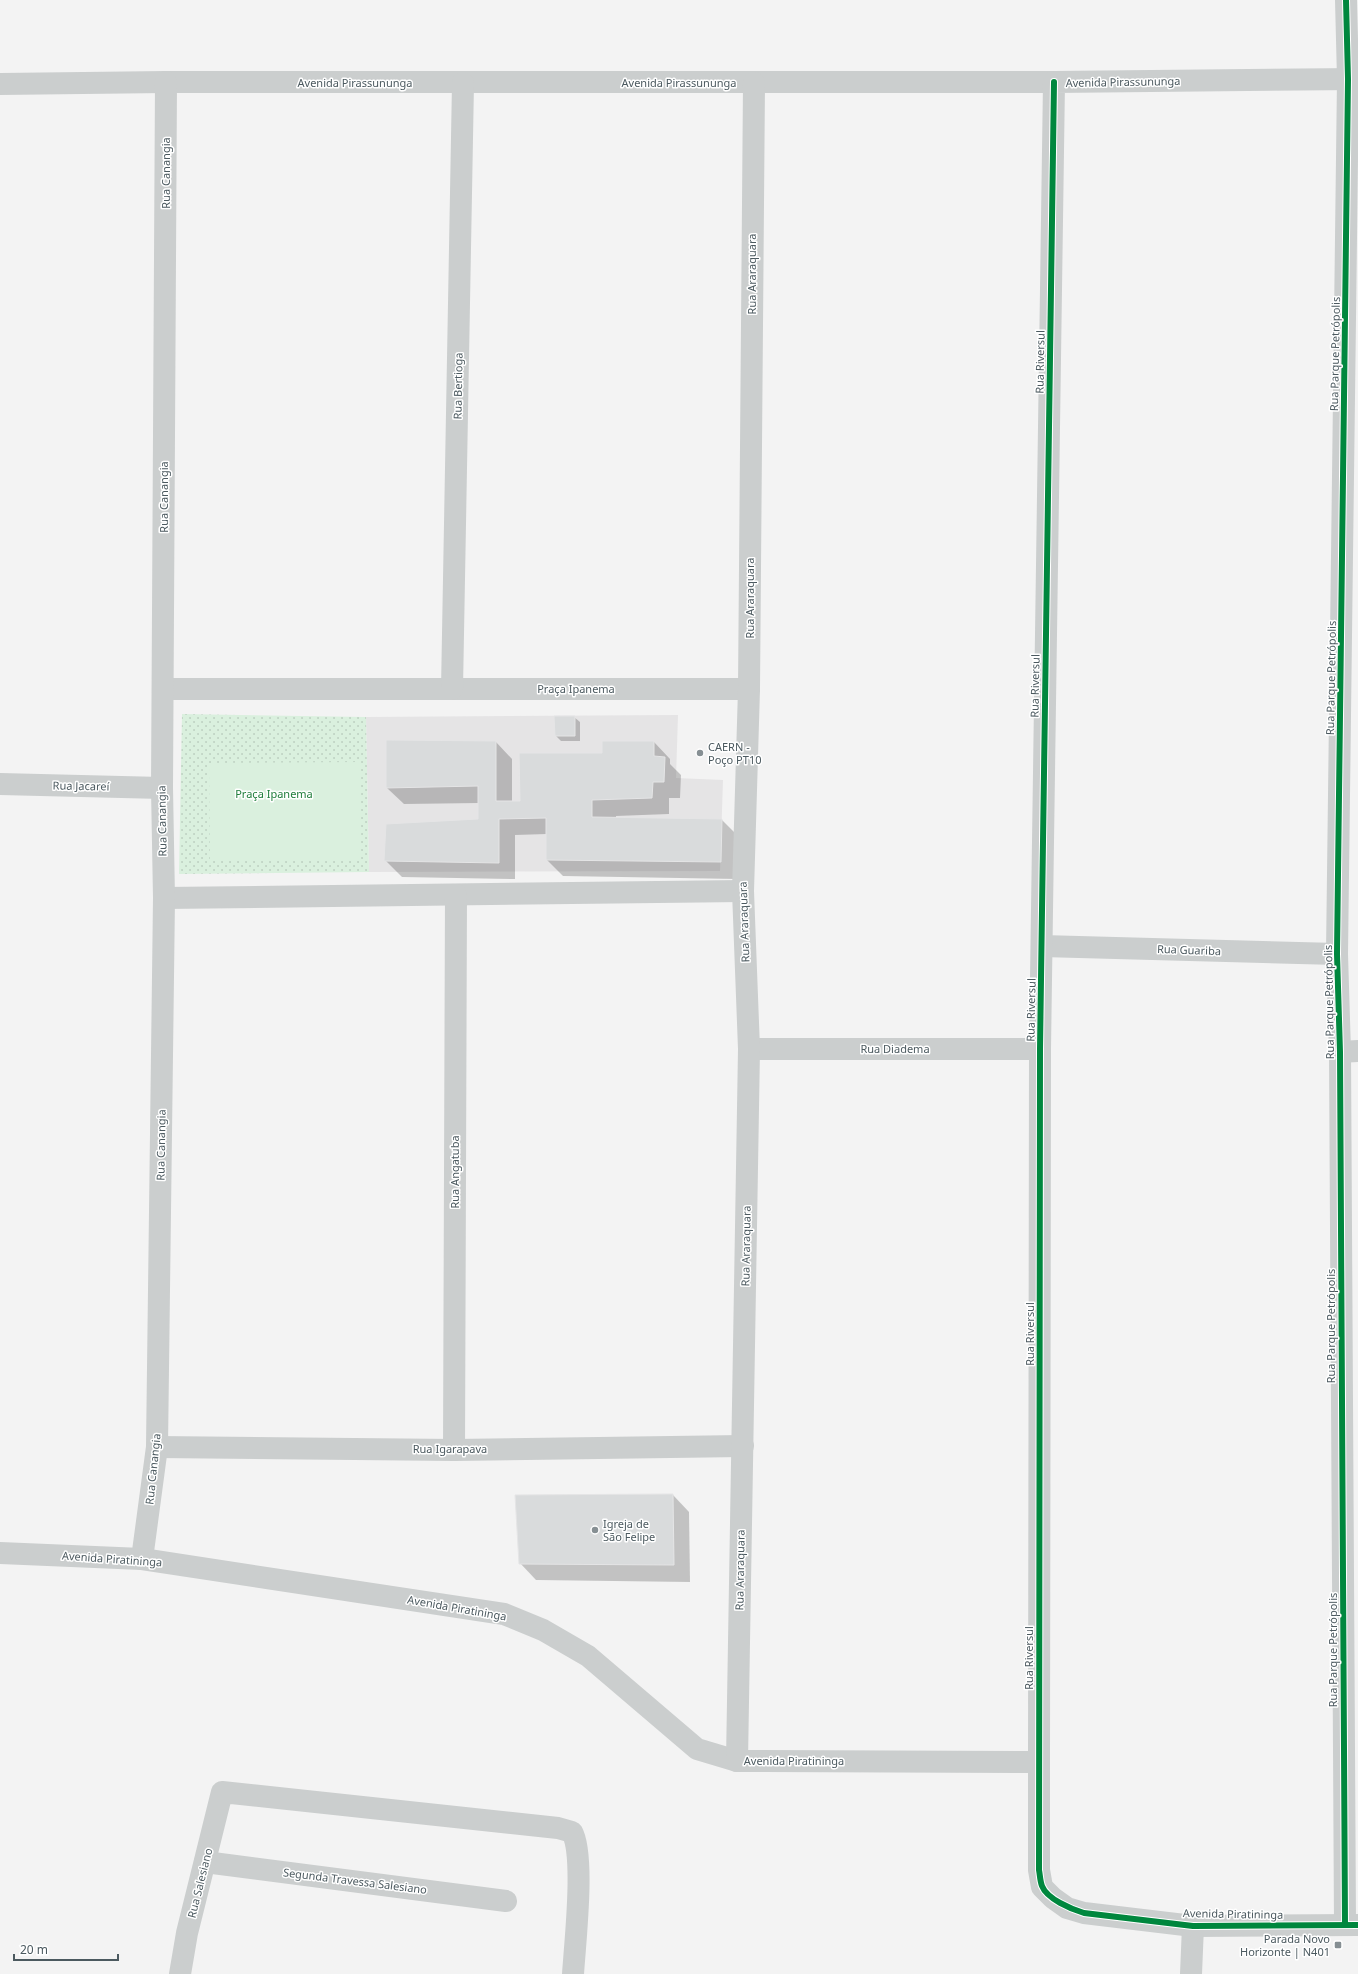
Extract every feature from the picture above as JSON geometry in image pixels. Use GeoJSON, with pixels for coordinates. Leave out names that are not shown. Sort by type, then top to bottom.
{"type":"FeatureCollection","features":[{"type":"Feature","properties":{"kind":"street","name":"Rua Parque Petrópolis"},"geometry":{"type":"LineString","coordinates":[[1346,0],[1353,79],[1337,954],[1349,1052],[1352,1924]]}},
{"type":"Feature","properties":{"kind":"street","name":"Avenida Pirassununga"},"geometry":{"type":"LineString","coordinates":[[0,84],[166,82],[1054,82],[1353,79]]}},
{"type":"Feature","properties":{"kind":"street","name":"Rua Canangia"},"geometry":{"type":"LineString","coordinates":[[142,1560],[157,1447],[164,898],[162,788],[166,82]]}},
{"type":"Feature","properties":{"kind":"street","name":"Rua Riversul"},"geometry":{"type":"LineString","coordinates":[[1054,82],[1040,1049],[1039,1870],[1042,1887],[1066,1908],[1084,1914]]}},
{"type":"Feature","properties":{"kind":"street","name":"Rua Bertioga"},"geometry":{"type":"LineString","coordinates":[[452,689],[463,83]]}},
{"type":"Feature","properties":{"kind":"street","name":"Rua Araraquara"},"geometry":{"type":"LineString","coordinates":[[737,1761],[749,1049],[743,891],[749,689],[754,83]]}},
{"type":"Feature","properties":{"kind":"street","name":"Praça Ipanema"},"geometry":{"type":"LineString","coordinates":[[163,689],[749,689]]}},
{"type":"Feature","properties":{"kind":"street","name":"Rua Jacareí"},"geometry":{"type":"LineString","coordinates":[[0,784],[162,788]]}},
{"type":"Feature","properties":{"kind":"street"},"geometry":{"type":"LineString","coordinates":[[164,898],[743,891]]}},
{"type":"Feature","properties":{"kind":"street","name":"Rua Angatuba"},"geometry":{"type":"LineString","coordinates":[[454,1450],[456,895]]}},
{"type":"Feature","properties":{"kind":"street","name":"Rua Guariba"},"geometry":{"type":"LineString","coordinates":[[1042,946],[1337,954]]}},
{"type":"Feature","properties":{"kind":"street","name":"Rua Diadema"},"geometry":{"type":"LineString","coordinates":[[749,1049],[1040,1049]]}},
{"type":"Feature","properties":{"kind":"street","name":"Rua Igarapava"},"geometry":{"type":"LineString","coordinates":[[157,1447],[454,1450],[743,1446]]}},
{"type":"Feature","properties":{"kind":"street","name":"Avenida Piratininga"},"geometry":{"type":"LineString","coordinates":[[0,1553],[142,1560],[504,1614],[543,1630],[588,1656],[697,1749],[737,1761],[1039,1762]]}},
{"type":"Feature","properties":{"kind":"street","name":"Rua Salesiano"},"geometry":{"type":"LineString","coordinates":[[180,1974],[188,1933],[222,1792],[550,1827],[572,1832],[576,1839],[578,1874],[573,1974]]}},
{"type":"Feature","properties":{"kind":"street","name":"Segunda Travessa Salesiano"},"geometry":{"type":"LineString","coordinates":[[205,1862],[506,1901]]}},
{"type":"Feature","properties":{"kind":"street","name":"Avenida Piratininga"},"geometry":{"type":"LineString","coordinates":[[1084,1914],[1193,1926],[1352,1924]]}},
{"type":"Feature","properties":{"kind":"street"},"geometry":{"type":"LineString","coordinates":[[1191,1974],[1193,1926]]}},
{"type":"Feature","properties":{"kind":"shaded area"},"geometry":{"type":"Polygon","coordinates":[[[678,715],[676,778],[723,780],[720,871],[369,872],[366,717],[678,715]]]}},
{"type":"Feature","properties":{"kind":"green space","name":"Praça Ipanema"},"geometry":{"type":"Polygon","coordinates":[[[182,714],[366,717],[369,872],[179,874],[182,714]]]}},
{"type":"Feature","properties":{"kind":"green space"},"geometry":{"type":"Polygon","coordinates":[[[361,762],[360,861],[210,861],[209,763],[361,762]]]}},
{"type":"Feature","properties":{"kind":"building"},"geometry":{"type":"Polygon","coordinates":[[[554,716],[575,716],[575,736],[555,736],[554,716]]]}},
{"type":"Feature","properties":{"kind":"building"},"geometry":{"type":"Polygon","coordinates":[[[386,740],[496,741],[496,801],[520,801],[519,753],[602,753],[602,741],[654,741],[654,756],[665,757],[664,782],[653,782],[652,798],[592,800],[592,817],[722,819],[721,862],[546,860],[546,818],[499,819],[499,863],[384,861],[386,824],[478,819],[478,786],[386,788],[386,740]]]}},
{"type":"Feature","properties":{"kind":"building","name":"Igreja de São Felipe"},"geometry":{"type":"Polygon","coordinates":[[[673,1494],[674,1565],[519,1564],[515,1495],[673,1494]]]}},
{"type":"Feature","properties":{"kind":"cycle path"},"geometry":{"type":"LineString","coordinates":[[1345,1924],[1340,1052],[1337,954],[1348,79],[1346,0]]}},
{"type":"Feature","properties":{"kind":"cycle path"},"geometry":{"type":"LineString","coordinates":[[1054,82],[1040,1049],[1040,1880],[1045,1891],[1054,1899],[1066,1906],[1084,1913],[1193,1926],[1358,1925]]}},
{"type":"Feature","properties":{"kind":"place","name":"CAERN - Poço PT10"},"geometry":{"type":"Point","coordinates":[700,753]}},
{"type":"Feature","properties":{"kind":"place","name":"Igreja de São Felipe"},"geometry":{"type":"Point","coordinates":[595,1530]}},
{"type":"Feature","properties":{"kind":"place","name":"Parada Novo Horizonte | N401"},"geometry":{"type":"Point","coordinates":[1338,1945]}}]}
